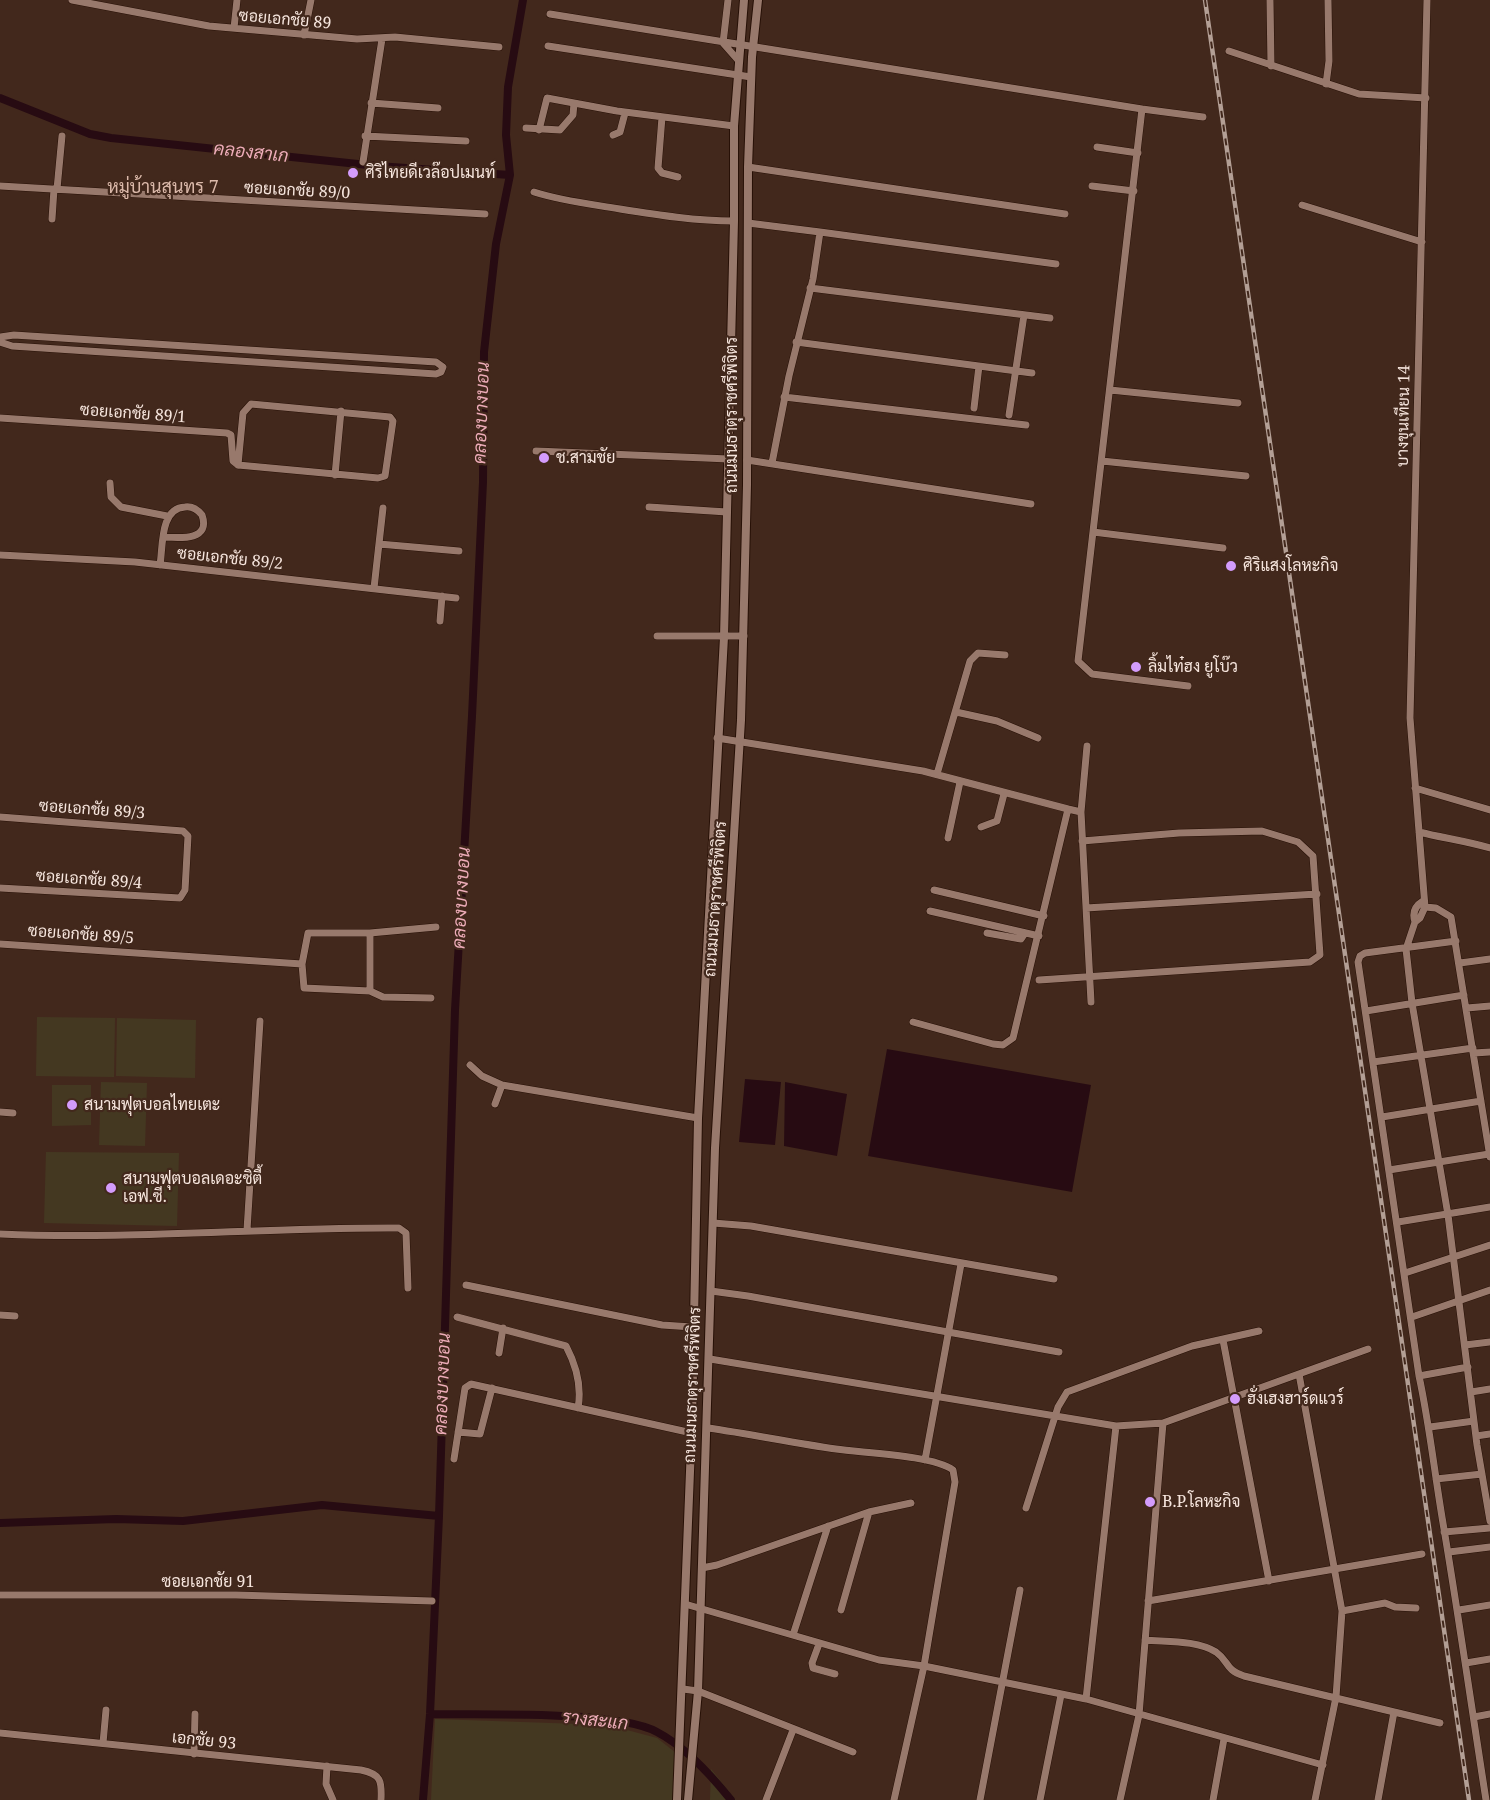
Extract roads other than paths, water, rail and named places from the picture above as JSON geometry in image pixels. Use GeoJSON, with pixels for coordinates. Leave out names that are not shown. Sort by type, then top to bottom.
{"type":"FeatureCollection","features":[{"type":"Feature","properties":{"kind":"street","name":"ซอยเอกชัย 89"},"geometry":{"type":"LineString","coordinates":[[72,0],[196,24],[304,36],[382,39],[395,37],[499,47]]}},
{"type":"Feature","properties":{"kind":"street"},"geometry":{"type":"LineString","coordinates":[[234,28],[237,0]]}},
{"type":"Feature","properties":{"kind":"street"},"geometry":{"type":"LineString","coordinates":[[304,36],[310,0]]}},
{"type":"Feature","properties":{"kind":"street"},"geometry":{"type":"LineString","coordinates":[[728,0],[723,43],[738,60]]}},
{"type":"Feature","properties":{"kind":"street","name":"ถนนมนธาตุราชศรีพิจิตร"},"geometry":{"type":"LineString","coordinates":[[677,1795],[692,1433],[692,1327],[698,1118],[724,637],[734,220],[734,122],[744,0]]}},
{"type":"Feature","properties":{"kind":"street","name":"ถนนมนธาตุราชศรีพิจิตร"},"geometry":{"type":"LineString","coordinates":[[688,1791],[698,1691],[713,1223],[740,741],[747,460],[748,167],[751,77],[758,0]]}},
{"type":"Feature","properties":{"kind":"street"},"geometry":{"type":"LineString","coordinates":[[1270,0],[1271,66]]}},
{"type":"Feature","properties":{"kind":"street"},"geometry":{"type":"LineString","coordinates":[[1326,84],[1329,61],[1328,0]]}},
{"type":"Feature","properties":{"kind":"street","name":"บางขุนเทียน 14"},"geometry":{"type":"LineString","coordinates":[[1424,902],[1410,718],[1427,0]]}},
{"type":"Feature","properties":{"kind":"street"},"geometry":{"type":"LineString","coordinates":[[550,14],[1203,117]]}},
{"type":"Feature","properties":{"kind":"street"},"geometry":{"type":"LineString","coordinates":[[363,162],[365,136],[382,39]]}},
{"type":"Feature","properties":{"kind":"street"},"geometry":{"type":"LineString","coordinates":[[548,46],[751,77]]}},
{"type":"Feature","properties":{"kind":"street"},"geometry":{"type":"LineString","coordinates":[[1229,51],[1359,94],[1426,98]]}},
{"type":"Feature","properties":{"kind":"street"},"geometry":{"type":"LineString","coordinates":[[539,130],[545,99],[662,117],[734,122],[750,119]]}},
{"type":"Feature","properties":{"kind":"street"},"geometry":{"type":"LineString","coordinates":[[371,103],[438,108]]}},
{"type":"Feature","properties":{"kind":"street"},"geometry":{"type":"LineString","coordinates":[[526,128],[560,130],[573,115],[574,103]]}},
{"type":"Feature","properties":{"kind":"street"},"geometry":{"type":"LineString","coordinates":[[1142,109],[1078,661],[1092,674],[1188,686]]}},
{"type":"Feature","properties":{"kind":"street"},"geometry":{"type":"LineString","coordinates":[[613,135],[620,132],[625,112]]}},
{"type":"Feature","properties":{"kind":"street"},"geometry":{"type":"LineString","coordinates":[[662,117],[658,168],[662,173],[678,177]]}},
{"type":"Feature","properties":{"kind":"street"},"geometry":{"type":"LineString","coordinates":[[52,219],[62,136]]}},
{"type":"Feature","properties":{"kind":"street"},"geometry":{"type":"LineString","coordinates":[[365,136],[466,141]]}},
{"type":"Feature","properties":{"kind":"street"},"geometry":{"type":"LineString","coordinates":[[1097,147],[1138,153]]}},
{"type":"Feature","properties":{"kind":"street"},"geometry":{"type":"LineString","coordinates":[[748,167],[1065,214]]}},
{"type":"Feature","properties":{"kind":"street","name":"ซอยเอกชัย 89/0"},"geometry":{"type":"LineString","coordinates":[[0,186],[485,214]]}},
{"type":"Feature","properties":{"kind":"street"},"geometry":{"type":"LineString","coordinates":[[1092,186],[1134,191]]}},
{"type":"Feature","properties":{"kind":"street"},"geometry":{"type":"LineString","coordinates":[[534,192],[568,202],[665,216],[699,220],[734,220]]}},
{"type":"Feature","properties":{"kind":"street"},"geometry":{"type":"LineString","coordinates":[[1302,205],[1422,242]]}},
{"type":"Feature","properties":{"kind":"street"},"geometry":{"type":"LineString","coordinates":[[748,223],[1056,264]]}},
{"type":"Feature","properties":{"kind":"street"},"geometry":{"type":"LineString","coordinates":[[772,463],[820,232]]}},
{"type":"Feature","properties":{"kind":"street"},"geometry":{"type":"LineString","coordinates":[[810,288],[925,300],[1050,318]]}},
{"type":"Feature","properties":{"kind":"street"},"geometry":{"type":"LineString","coordinates":[[1009,415],[1024,315]]}},
{"type":"Feature","properties":{"kind":"street"},"geometry":{"type":"LineString","coordinates":[[14,335],[303,352],[436,362],[443,367],[441,372],[436,374],[12,346],[0,339],[14,335]]}},
{"type":"Feature","properties":{"kind":"street"},"geometry":{"type":"LineString","coordinates":[[796,342],[1032,373]]}},
{"type":"Feature","properties":{"kind":"street"},"geometry":{"type":"LineString","coordinates":[[974,408],[979,366]]}},
{"type":"Feature","properties":{"kind":"street"},"geometry":{"type":"LineString","coordinates":[[1110,390],[1238,403]]}},
{"type":"Feature","properties":{"kind":"street"},"geometry":{"type":"LineString","coordinates":[[784,397],[1026,425]]}},
{"type":"Feature","properties":{"kind":"street"},"geometry":{"type":"LineString","coordinates":[[251,404],[341,411],[388,415],[393,421],[385,476],[378,478],[335,475],[238,465],[243,413],[247,406],[251,404]]}},
{"type":"Feature","properties":{"kind":"street"},"geometry":{"type":"LineString","coordinates":[[335,475],[341,411]]}},
{"type":"Feature","properties":{"kind":"street","name":"ซอยเอกชัย 89/1"},"geometry":{"type":"LineString","coordinates":[[0,418],[227,433],[231,435],[233,461],[238,465]]}},
{"type":"Feature","properties":{"kind":"street"},"geometry":{"type":"LineString","coordinates":[[536,451],[729,459]]}},
{"type":"Feature","properties":{"kind":"street"},"geometry":{"type":"LineString","coordinates":[[747,460],[1031,504]]}},
{"type":"Feature","properties":{"kind":"street"},"geometry":{"type":"LineString","coordinates":[[1102,461],[1246,476]]}},
{"type":"Feature","properties":{"kind":"street"},"geometry":{"type":"LineString","coordinates":[[110,483],[111,497],[121,507],[167,516],[179,508],[193,507],[202,514],[203,526],[192,538],[164,537]]}},
{"type":"Feature","properties":{"kind":"street"},"geometry":{"type":"LineString","coordinates":[[650,507],[727,512]]}},
{"type":"Feature","properties":{"kind":"street"},"geometry":{"type":"LineString","coordinates":[[374,588],[383,508]]}},
{"type":"Feature","properties":{"kind":"street"},"geometry":{"type":"LineString","coordinates":[[160,565],[167,516]]}},
{"type":"Feature","properties":{"kind":"street"},"geometry":{"type":"LineString","coordinates":[[1093,532],[1223,548]]}},
{"type":"Feature","properties":{"kind":"street"},"geometry":{"type":"LineString","coordinates":[[379,544],[459,551]]}},
{"type":"Feature","properties":{"kind":"street","name":"ซอยเอกชัย 89/2"},"geometry":{"type":"LineString","coordinates":[[0,555],[160,565],[456,598]]}},
{"type":"Feature","properties":{"kind":"street"},"geometry":{"type":"LineString","coordinates":[[440,621],[442,596]]}},
{"type":"Feature","properties":{"kind":"street"},"geometry":{"type":"LineString","coordinates":[[657,636],[744,636]]}},
{"type":"Feature","properties":{"kind":"street"},"geometry":{"type":"LineString","coordinates":[[937,774],[973,657],[982,653],[993,656],[1005,655]]}},
{"type":"Feature","properties":{"kind":"street"},"geometry":{"type":"LineString","coordinates":[[956,712],[997,721],[1038,738]]}},
{"type":"Feature","properties":{"kind":"street"},"geometry":{"type":"LineString","coordinates":[[717,738],[937,774],[960,783],[1081,813]]}},
{"type":"Feature","properties":{"kind":"street"},"geometry":{"type":"LineString","coordinates":[[1087,746],[1081,813],[1091,1002]]}},
{"type":"Feature","properties":{"kind":"street"},"geometry":{"type":"LineString","coordinates":[[948,838],[960,783]]}},
{"type":"Feature","properties":{"kind":"street"},"geometry":{"type":"LineString","coordinates":[[1415,788],[1490,810]]}},
{"type":"Feature","properties":{"kind":"street"},"geometry":{"type":"LineString","coordinates":[[981,827],[997,821],[1004,794]]}},
{"type":"Feature","properties":{"kind":"street"},"geometry":{"type":"LineString","coordinates":[[913,1022],[993,1044],[1008,1043],[1016,1031],[1068,809]]}},
{"type":"Feature","properties":{"kind":"street","name":"ซอยเอกชัย 89/3"},"geometry":{"type":"LineString","coordinates":[[0,817],[183,831],[188,836],[185,890],[182,897],[176,899]]}},
{"type":"Feature","properties":{"kind":"street"},"geometry":{"type":"LineString","coordinates":[[1419,832],[1453,841],[1461,839],[1490,848]]}},
{"type":"Feature","properties":{"kind":"street"},"geometry":{"type":"LineString","coordinates":[[1039,980],[1310,962],[1320,955],[1322,949],[1313,856],[1298,842],[1273,833],[1179,833],[1082,841]]}},
{"type":"Feature","properties":{"kind":"street","name":"ซอยเอกชัย 89/4"},"geometry":{"type":"LineString","coordinates":[[0,888],[176,899]]}},
{"type":"Feature","properties":{"kind":"street"},"geometry":{"type":"LineString","coordinates":[[934,890],[1044,916]]}},
{"type":"Feature","properties":{"kind":"street"},"geometry":{"type":"LineString","coordinates":[[1086,908],[1317,894]]}},
{"type":"Feature","properties":{"kind":"street"},"geometry":{"type":"LineString","coordinates":[[1389,1170],[1438,1162],[1490,1155],[1451,917],[1424,902],[1420,918],[1415,922],[1406,949],[1412,1003],[1438,1162],[1448,1215],[1476,1436],[1485,1479],[1490,1521]]}},
{"type":"Feature","properties":{"kind":"street"},"geometry":{"type":"LineString","coordinates":[[930,911],[1039,936]]}},
{"type":"Feature","properties":{"kind":"street"},"geometry":{"type":"LineString","coordinates":[[431,998],[382,997],[370,992],[307,989],[302,982],[302,964],[306,936],[311,931],[370,933],[436,927]]}},
{"type":"Feature","properties":{"kind":"street"},"geometry":{"type":"LineString","coordinates":[[370,933],[370,992]]}},
{"type":"Feature","properties":{"kind":"street"},"geometry":{"type":"LineString","coordinates":[[987,933],[1021,939],[1025,933]]}},
{"type":"Feature","properties":{"kind":"street"},"geometry":{"type":"LineString","coordinates":[[1456,941],[1360,956],[1358,962],[1419,1376],[1430,1426],[1436,1479],[1459,1610],[1486,1800]]}},
{"type":"Feature","properties":{"kind":"street","name":"ซอยเอกชัย 89/5"},"geometry":{"type":"LineString","coordinates":[[0,944],[302,964]]}},
{"type":"Feature","properties":{"kind":"street"},"geometry":{"type":"LineString","coordinates":[[1460,963],[1490,959]]}},
{"type":"Feature","properties":{"kind":"street"},"geometry":{"type":"LineString","coordinates":[[1366,1011],[1464,995]]}},
{"type":"Feature","properties":{"kind":"street"},"geometry":{"type":"LineString","coordinates":[[1467,1008],[1490,1006]]}},
{"type":"Feature","properties":{"kind":"street"},"geometry":{"type":"LineString","coordinates":[[247,1230],[260,1021]]}},
{"type":"Feature","properties":{"kind":"street"},"geometry":{"type":"LineString","coordinates":[[1373,1062],[1421,1054],[1490,1052]]}},
{"type":"Feature","properties":{"kind":"street"},"geometry":{"type":"LineString","coordinates":[[470,1065],[482,1076],[502,1085],[698,1118]]}},
{"type":"Feature","properties":{"kind":"street"},"geometry":{"type":"LineString","coordinates":[[495,1104],[502,1085]]}},
{"type":"Feature","properties":{"kind":"street"},"geometry":{"type":"LineString","coordinates":[[1382,1118],[1481,1101]]}},
{"type":"Feature","properties":{"kind":"street"},"geometry":{"type":"LineString","coordinates":[[0,1112],[13,1113]]}},
{"type":"Feature","properties":{"kind":"street"},"geometry":{"type":"LineString","coordinates":[[1398,1222],[1490,1207]]}},
{"type":"Feature","properties":{"kind":"street"},"geometry":{"type":"LineString","coordinates":[[713,1223],[751,1226],[1054,1279]]}},
{"type":"Feature","properties":{"kind":"street"},"geometry":{"type":"LineString","coordinates":[[0,1234],[170,1234],[247,1230],[403,1229],[407,1239],[408,1288]]}},
{"type":"Feature","properties":{"kind":"street"},"geometry":{"type":"LineString","coordinates":[[1405,1273],[1490,1245]]}},
{"type":"Feature","properties":{"kind":"street"},"geometry":{"type":"LineString","coordinates":[[925,1460],[961,1264]]}},
{"type":"Feature","properties":{"kind":"street"},"geometry":{"type":"LineString","coordinates":[[466,1285],[662,1325],[692,1327]]}},
{"type":"Feature","properties":{"kind":"street"},"geometry":{"type":"LineString","coordinates":[[1412,1317],[1490,1290]]}},
{"type":"Feature","properties":{"kind":"street"},"geometry":{"type":"LineString","coordinates":[[711,1291],[1059,1352]]}},
{"type":"Feature","properties":{"kind":"street"},"geometry":{"type":"LineString","coordinates":[[0,1315],[15,1316]]}},
{"type":"Feature","properties":{"kind":"street"},"geometry":{"type":"LineString","coordinates":[[457,1317],[566,1346],[578,1381],[580,1396],[578,1408]]}},
{"type":"Feature","properties":{"kind":"street"},"geometry":{"type":"LineString","coordinates":[[499,1353],[504,1328]]}},
{"type":"Feature","properties":{"kind":"street"},"geometry":{"type":"LineString","coordinates":[[1026,1508],[1061,1398],[1076,1388],[1192,1346],[1259,1331]]}},
{"type":"Feature","properties":{"kind":"street"},"geometry":{"type":"LineString","coordinates":[[1224,1340],[1269,1581]]}},
{"type":"Feature","properties":{"kind":"street"},"geometry":{"type":"LineString","coordinates":[[1465,1345],[1490,1342]]}},
{"type":"Feature","properties":{"kind":"street"},"geometry":{"type":"LineString","coordinates":[[710,1359],[1116,1426],[1163,1423],[1368,1349]]}},
{"type":"Feature","properties":{"kind":"street"},"geometry":{"type":"LineString","coordinates":[[1419,1376],[1468,1367]]}},
{"type":"Feature","properties":{"kind":"street"},"geometry":{"type":"LineString","coordinates":[[1299,1374],[1342,1611],[1336,1697],[1315,1800]]}},
{"type":"Feature","properties":{"kind":"street"},"geometry":{"type":"LineString","coordinates":[[454,1459],[465,1388],[471,1384],[692,1433]]}},
{"type":"Feature","properties":{"kind":"street"},"geometry":{"type":"LineString","coordinates":[[458,1432],[480,1434],[492,1388]]}},
{"type":"Feature","properties":{"kind":"street"},"geometry":{"type":"LineString","coordinates":[[1471,1392],[1490,1389]]}},
{"type":"Feature","properties":{"kind":"street"},"geometry":{"type":"LineString","coordinates":[[1430,1426],[1474,1421]]}},
{"type":"Feature","properties":{"kind":"street"},"geometry":{"type":"LineString","coordinates":[[1120,1800],[1139,1715],[1163,1423]]}},
{"type":"Feature","properties":{"kind":"street"},"geometry":{"type":"LineString","coordinates":[[1086,1699],[1116,1426]]}},
{"type":"Feature","properties":{"kind":"street"},"geometry":{"type":"LineString","coordinates":[[708,1428],[832,1449],[925,1460],[948,1466],[955,1475],[924,1666],[894,1800]]}},
{"type":"Feature","properties":{"kind":"street"},"geometry":{"type":"LineString","coordinates":[[1476,1436],[1490,1434]]}},
{"type":"Feature","properties":{"kind":"street"},"geometry":{"type":"LineString","coordinates":[[1436,1479],[1485,1479]]}},
{"type":"Feature","properties":{"kind":"street"},"geometry":{"type":"LineString","coordinates":[[702,1568],[717,1565],[869,1512],[911,1503]]}},
{"type":"Feature","properties":{"kind":"street"},"geometry":{"type":"LineString","coordinates":[[841,1610],[869,1512]]}},
{"type":"Feature","properties":{"kind":"street"},"geometry":{"type":"LineString","coordinates":[[793,1635],[828,1526]]}},
{"type":"Feature","properties":{"kind":"street"},"geometry":{"type":"LineString","coordinates":[[1444,1532],[1490,1528]]}},
{"type":"Feature","properties":{"kind":"street"},"geometry":{"type":"LineString","coordinates":[[1449,1552],[1490,1547]]}},
{"type":"Feature","properties":{"kind":"street"},"geometry":{"type":"LineString","coordinates":[[1148,1601],[1422,1554]]}},
{"type":"Feature","properties":{"kind":"street"},"geometry":{"type":"LineString","coordinates":[[980,1800],[1020,1590]]}},
{"type":"Feature","properties":{"kind":"street","name":"ซอยเอกชัย 91"},"geometry":{"type":"LineString","coordinates":[[0,1595],[236,1595],[430,1601]]}},
{"type":"Feature","properties":{"kind":"street"},"geometry":{"type":"LineString","coordinates":[[1342,1611],[1385,1602],[1395,1607],[1416,1608]]}},
{"type":"Feature","properties":{"kind":"street"},"geometry":{"type":"LineString","coordinates":[[685,1604],[879,1660],[924,1666],[1086,1699],[1323,1765]]}},
{"type":"Feature","properties":{"kind":"street"},"geometry":{"type":"LineString","coordinates":[[1459,1610],[1490,1605]]}},
{"type":"Feature","properties":{"kind":"street"},"geometry":{"type":"LineString","coordinates":[[1145,1640],[1196,1645],[1219,1655],[1228,1669],[1244,1677],[1440,1723]]}},
{"type":"Feature","properties":{"kind":"street"},"geometry":{"type":"LineString","coordinates":[[819,1644],[812,1663],[813,1668],[835,1674]]}},
{"type":"Feature","properties":{"kind":"street"},"geometry":{"type":"LineString","coordinates":[[1466,1663],[1490,1659]]}},
{"type":"Feature","properties":{"kind":"street"},"geometry":{"type":"LineString","coordinates":[[683,1689],[698,1691],[853,1752]]}},
{"type":"Feature","properties":{"kind":"street"},"geometry":{"type":"LineString","coordinates":[[1040,1800],[1062,1695]]}},
{"type":"Feature","properties":{"kind":"street"},"geometry":{"type":"LineString","coordinates":[[103,1743],[106,1710]]}},
{"type":"Feature","properties":{"kind":"street"},"geometry":{"type":"LineString","coordinates":[[1378,1800],[1394,1712]]}},
{"type":"Feature","properties":{"kind":"street"},"geometry":{"type":"LineString","coordinates":[[194,1754],[195,1714]]}},
{"type":"Feature","properties":{"kind":"street"},"geometry":{"type":"LineString","coordinates":[[1474,1717],[1490,1714]]}},
{"type":"Feature","properties":{"kind":"street"},"geometry":{"type":"LineString","coordinates":[[766,1800],[793,1730]]}},
{"type":"Feature","properties":{"kind":"street","name":"เอกชัย 93"},"geometry":{"type":"LineString","coordinates":[[0,1733],[362,1770],[379,1776],[382,1782],[381,1800]]}},
{"type":"Feature","properties":{"kind":"street"},"geometry":{"type":"LineString","coordinates":[[680,1742],[694,1737]]}},
{"type":"Feature","properties":{"kind":"street"},"geometry":{"type":"LineString","coordinates":[[1214,1800],[1224,1739]]}},
{"type":"Feature","properties":{"kind":"street"},"geometry":{"type":"LineString","coordinates":[[327,1767],[326,1784],[333,1800]]}},
{"type":"Feature","properties":{"kind":"street"},"geometry":{"type":"LineString","coordinates":[[1482,1771],[1490,1770]]}},
{"type":"Feature","properties":{"kind":"street"},"geometry":{"type":"LineString","coordinates":[[677,1795],[688,1791]]}},
{"type":"Feature","properties":{"kind":"waterway","name":"คลองบางบอน"},"geometry":{"type":"LineString","coordinates":[[423,1800],[430,1714],[439,1516],[455,1010],[483,482],[484,352],[496,244],[510,175],[506,135],[508,87],[523,0]]}},
{"type":"Feature","properties":{"kind":"waterway","name":"คลองสาเก"},"geometry":{"type":"LineString","coordinates":[[0,98],[90,134],[111,138],[377,166],[510,175]]}},
{"type":"Feature","properties":{"kind":"waterway"},"geometry":{"type":"LineString","coordinates":[[0,1523],[116,1519],[183,1521],[322,1505],[439,1516]]}},
{"type":"Feature","properties":{"kind":"waterway","name":"รางสะแก"},"geometry":{"type":"LineString","coordinates":[[430,1714],[548,1715],[612,1720],[638,1725],[657,1732],[678,1745],[706,1771],[731,1800]]}},
{"type":"Feature","properties":{"kind":"railway"},"geometry":{"type":"LineString","coordinates":[[1205,0],[1469,1800]]}},
{"type":"Feature","properties":{"kind":"place","name":"ศิริไทยดีเวล๊อปเมนท์"},"geometry":{"type":"Point","coordinates":[353,173]}},
{"type":"Feature","properties":{"kind":"place","name":"ช.สามชัย"},"geometry":{"type":"Point","coordinates":[544,458]}},
{"type":"Feature","properties":{"kind":"place","name":"ศิริแสงโลหะกิจ"},"geometry":{"type":"Point","coordinates":[1231,566]}},
{"type":"Feature","properties":{"kind":"place","name":"ลิ้มไท๋ฮง ยูโบ๊ว"},"geometry":{"type":"Point","coordinates":[1136,667]}},
{"type":"Feature","properties":{"kind":"place","name":"สนามฟุตบอลไทยเตะ"},"geometry":{"type":"Point","coordinates":[72,1105]}},
{"type":"Feature","properties":{"kind":"place","name":"สนามฟุตบอลเดอะซิตี้ เอฟ.ซี."},"geometry":{"type":"Point","coordinates":[111,1188]}},
{"type":"Feature","properties":{"kind":"place","name":"ฮั่งเฮงฮาร์ดแวร์"},"geometry":{"type":"Point","coordinates":[1235,1399]}},
{"type":"Feature","properties":{"kind":"place","name":"B.P.โลหะกิจ"},"geometry":{"type":"Point","coordinates":[1150,1502]}},
{"type":"Feature","properties":{"kind":"district","name":"หมู่บ้านสุนทร 7"},"geometry":{"type":"Point","coordinates":[163,188]}}]}
